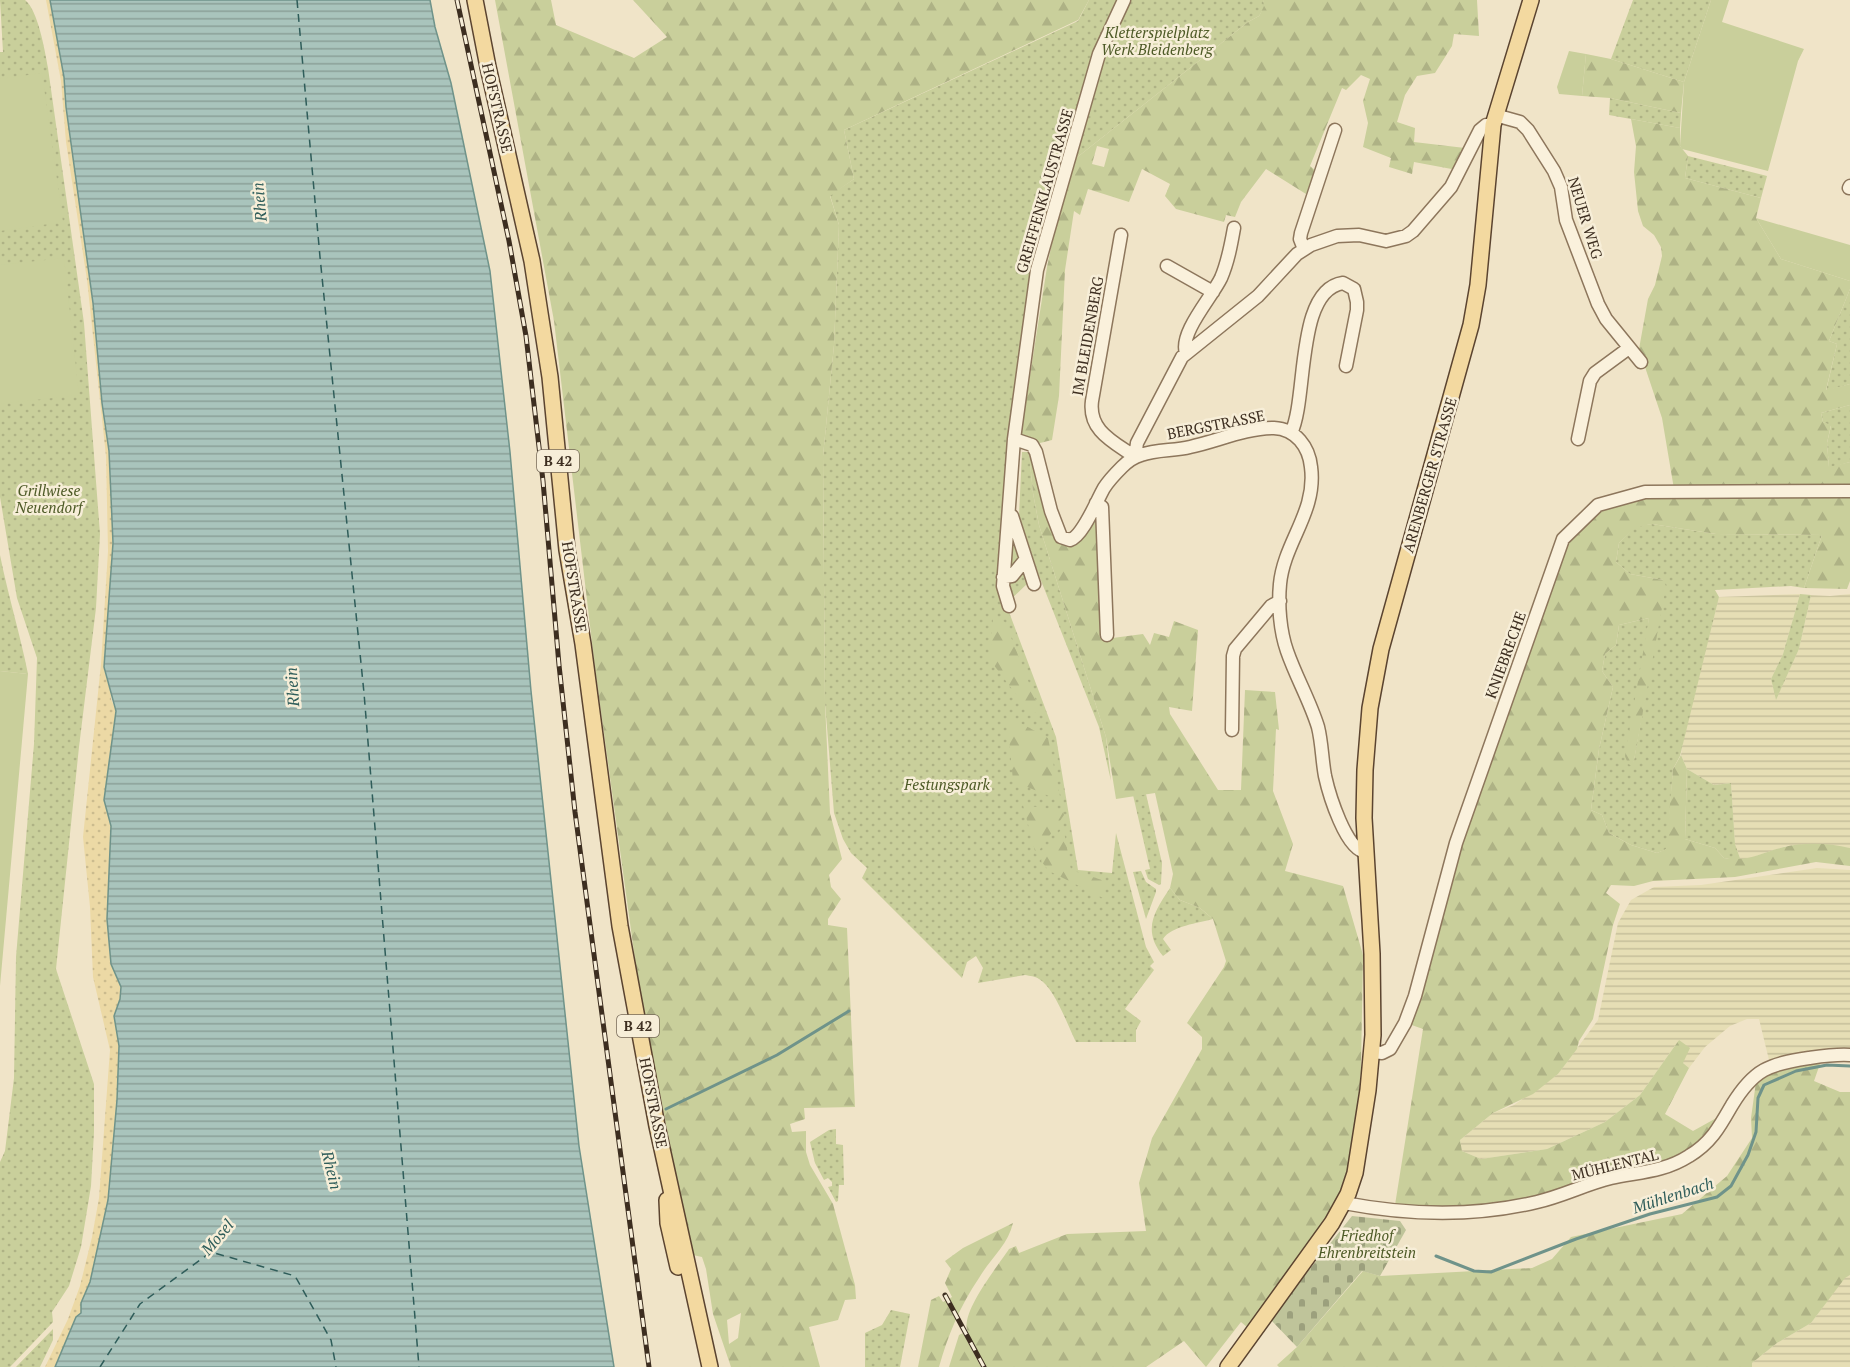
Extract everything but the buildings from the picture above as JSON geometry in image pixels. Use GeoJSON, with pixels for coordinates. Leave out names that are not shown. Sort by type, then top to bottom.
{"type":"FeatureCollection","features":[{"type":"Feature","properties":{"kind":"main road","name":"HOFSTRASSE"},"geometry":{"type":"LineString","coordinates":[[475,0],[532,261],[550,376],[567,550],[583,644],[615,891],[638,1025],[667,1176],[674,1198],[710,1367]]}},
{"type":"Feature","properties":{"kind":"main road","name":"ARENBERGER STRASSE"},"geometry":{"type":"LineString","coordinates":[[1228,1367],[1322,1238],[1344,1203],[1353,1182],[1372,1052],[1372,954],[1366,852],[1365,770],[1368,724],[1376,672],[1476,304],[1494,120],[1531,0]]}},
{"type":"Feature","properties":{"kind":"main road","name":"HOFSTRASSE"},"geometry":{"type":"LineString","coordinates":[[667,1176],[669,1229],[700,1367]]}},
{"type":"Feature","properties":{"kind":"street","name":"GREIFFENKLAUSTRASSE"},"geometry":{"type":"LineString","coordinates":[[1009,606],[1003,577],[1014,439],[1037,270],[1099,54],[1124,0]]}},
{"type":"Feature","properties":{"kind":"street"},"geometry":{"type":"LineString","coordinates":[[1135,457],[1137,442],[1186,353],[1258,296],[1304,249],[1322,241],[1349,235],[1386,241],[1406,236],[1413,231],[1451,187],[1480,130],[1494,120]]}},
{"type":"Feature","properties":{"kind":"street","name":"NEUER WEG"},"geometry":{"type":"LineString","coordinates":[[1494,120],[1517,120],[1525,126],[1554,171],[1561,188],[1566,220],[1598,304],[1606,319],[1641,362]]}},
{"type":"Feature","properties":{"kind":"street"},"geometry":{"type":"LineString","coordinates":[[1304,249],[1300,239],[1301,233],[1335,130]]}},
{"type":"Feature","properties":{"kind":"street"},"geometry":{"type":"LineString","coordinates":[[1186,353],[1185,346],[1192,325],[1213,292],[1227,260],[1234,228]]}},
{"type":"Feature","properties":{"kind":"street","name":"IM BLEIDENBERG"},"geometry":{"type":"LineString","coordinates":[[1121,235],[1091,416],[1099,431],[1135,457]]}},
{"type":"Feature","properties":{"kind":"street"},"geometry":{"type":"LineString","coordinates":[[1167,266],[1213,292]]}},
{"type":"Feature","properties":{"kind":"street"},"geometry":{"type":"LineString","coordinates":[[1346,366],[1357,302],[1354,289],[1343,283],[1328,287],[1309,311],[1297,418],[1291,433],[1306,449],[1311,463],[1312,483],[1307,509],[1282,571],[1280,601],[1284,642],[1317,724],[1330,793],[1349,839],[1358,851],[1366,852]]}},
{"type":"Feature","properties":{"kind":"street"},"geometry":{"type":"LineString","coordinates":[[1578,439],[1590,381],[1595,373],[1629,348]]}},
{"type":"Feature","properties":{"kind":"street","name":"BERGSTRASSE"},"geometry":{"type":"LineString","coordinates":[[1014,439],[1032,445],[1036,452],[1051,512],[1061,537],[1066,540],[1075,538],[1105,486],[1135,457],[1149,452],[1193,447],[1249,431],[1278,429],[1291,433]]}},
{"type":"Feature","properties":{"kind":"street","name":"KNIEBRECHE"},"geometry":{"type":"LineString","coordinates":[[1372,1052],[1382,1053],[1390,1049],[1405,1023],[1415,996],[1456,843],[1563,539],[1598,505],[1645,492],[1850,491]]}},
{"type":"Feature","properties":{"kind":"street","name":"GREIFFENKLAUSTRASSE"},"geometry":{"type":"LineString","coordinates":[[1009,503],[1013,523],[1034,584]]}},
{"type":"Feature","properties":{"kind":"street"},"geometry":{"type":"LineString","coordinates":[[1096,503],[1102,507],[1107,635]]}},
{"type":"Feature","properties":{"kind":"street"},"geometry":{"type":"LineString","coordinates":[[1003,577],[1012,576],[1026,560]]}},
{"type":"Feature","properties":{"kind":"street"},"geometry":{"type":"LineString","coordinates":[[1232,730],[1235,649],[1271,606],[1280,601]]}},
{"type":"Feature","properties":{"kind":"street","name":"MÜHLENTAL"},"geometry":{"type":"LineString","coordinates":[[1344,1203],[1425,1213],[1482,1210],[1536,1202],[1602,1181],[1659,1170],[1689,1156],[1708,1142],[1718,1131],[1744,1089],[1767,1068],[1782,1062],[1850,1055]]}},
{"type":"Feature","properties":{"kind":"shaded area"},"geometry":{"type":"Polygon","coordinates":[[[1800,594],[1783,654],[1771,679],[1776,699],[1799,649],[1811,595],[1850,594],[1850,848],[1815,844],[1786,846],[1741,861],[1735,844],[1731,783],[1714,785],[1687,769],[1681,755],[1684,736],[1719,597],[1800,594]]]}},
{"type":"Feature","properties":{"kind":"shaded area"},"geometry":{"type":"Polygon","coordinates":[[[1817,868],[1850,870],[1850,1053],[1821,1053],[1769,1060],[1759,1019],[1747,1019],[1730,1026],[1705,1047],[1689,1068],[1683,1063],[1679,1040],[1640,1095],[1605,1122],[1547,1149],[1481,1159],[1462,1151],[1460,1140],[1493,1113],[1514,1105],[1558,1074],[1598,1020],[1618,923],[1631,900],[1654,887],[1701,885],[1817,868]]]}},
{"type":"Feature","properties":{"kind":"shaded area"},"geometry":{"type":"Polygon","coordinates":[[[1850,1275],[1850,1367],[1752,1367],[1752,1363],[1777,1343],[1811,1323],[1845,1277],[1850,1275]]]}},
{"type":"Feature","properties":{"kind":"green space","name":"Grillwiese Neuendorf"},"geometry":{"type":"Polygon","coordinates":[[[0,0],[25,0],[30,5],[37,21],[47,61],[84,323],[100,534],[96,608],[56,969],[94,1084],[91,1186],[81,1247],[69,1286],[52,1312],[53,1322],[10,1367],[0,1367],[0,1162],[5,1151],[14,1078],[16,957],[34,744],[37,658],[17,598],[0,497],[0,52],[3,52],[0,0]]]}},
{"type":"Feature","properties":{"kind":"green space"},"geometry":{"type":"Polygon","coordinates":[[[495,0],[551,0],[556,25],[634,58],[667,37],[633,0],[1089,0],[1078,20],[844,130],[854,179],[830,196],[839,225],[834,345],[823,456],[825,703],[830,813],[842,859],[829,875],[831,887],[841,899],[828,919],[828,925],[847,928],[855,1107],[804,1108],[805,1119],[790,1124],[792,1132],[806,1131],[806,1152],[810,1165],[833,1204],[855,1285],[856,1299],[845,1300],[838,1320],[809,1327],[820,1367],[731,1367],[713,1314],[702,1257],[693,1255],[690,1247],[638,981],[595,668],[554,321],[495,0]],[[741,1313],[727,1320],[729,1344],[738,1338],[741,1313]]]}},
{"type":"Feature","properties":{"kind":"green space","name":"Festungspark"},"geometry":{"type":"Polygon","coordinates":[[[1089,0],[1120,0],[1035,270],[1005,509],[1029,582],[1006,604],[1056,737],[1078,870],[1112,873],[1116,833],[1146,947],[1154,962],[1150,966],[1154,970],[1125,1009],[1141,1021],[1136,1030],[1136,1042],[1076,1042],[1055,998],[1045,983],[1036,977],[1025,975],[978,983],[983,968],[976,956],[967,962],[962,978],[862,878],[867,868],[851,853],[843,839],[834,813],[825,703],[823,456],[834,345],[839,225],[830,195],[854,179],[844,130],[1078,21],[1089,0]]]}},
{"type":"Feature","properties":{"kind":"green space","name":"Kletterspielplatz Werk Bleidenberg"},"geometry":{"type":"Polygon","coordinates":[[[1131,0],[1263,0],[1265,6],[1259,16],[1248,22],[1075,159],[1108,47],[1131,0]]]}},
{"type":"Feature","properties":{"kind":"green space"},"geometry":{"type":"Polygon","coordinates":[[[1263,0],[1477,0],[1479,36],[1454,34],[1452,46],[1435,73],[1417,76],[1405,95],[1397,122],[1415,128],[1414,142],[1465,148],[1457,170],[1414,162],[1412,174],[1389,167],[1391,158],[1363,147],[1368,123],[1363,101],[1370,79],[1361,75],[1346,90],[1342,88],[1310,166],[1316,171],[1306,194],[1266,169],[1241,202],[1235,217],[1226,215],[1224,222],[1176,209],[1165,196],[1170,184],[1142,169],[1129,202],[1088,189],[1080,215],[1074,211],[1065,270],[1059,396],[1052,440],[1036,444],[1023,437],[1021,433],[1047,267],[1060,205],[1075,159],[1248,22],[1259,16],[1264,6],[1263,0]],[[1097,146],[1092,164],[1104,167],[1109,149],[1097,146]]]}},
{"type":"Feature","properties":{"kind":"green space"},"geometry":{"type":"Polygon","coordinates":[[[1633,0],[1711,0],[1684,82],[1611,59],[1633,0]]]}},
{"type":"Feature","properties":{"kind":"green space"},"geometry":{"type":"Polygon","coordinates":[[[1711,0],[1729,0],[1722,22],[1804,49],[1798,61],[1768,171],[1682,149],[1680,146],[1684,82],[1711,0]]]}},
{"type":"Feature","properties":{"kind":"green space"},"geometry":{"type":"Polygon","coordinates":[[[1569,51],[1586,54],[1582,96],[1559,94],[1557,87],[1569,51]]]}},
{"type":"Feature","properties":{"kind":"green space"},"geometry":{"type":"Polygon","coordinates":[[[1586,54],[1611,59],[1684,82],[1681,113],[1610,98],[1582,96],[1586,54]]]}},
{"type":"Feature","properties":{"kind":"green space"},"geometry":{"type":"Polygon","coordinates":[[[42,73],[63,222],[0,231],[0,79],[42,73]]]}},
{"type":"Feature","properties":{"kind":"green space"},"geometry":{"type":"Polygon","coordinates":[[[1610,98],[1681,113],[1680,128],[1609,115],[1610,98]]]}},
{"type":"Feature","properties":{"kind":"green space"},"geometry":{"type":"Polygon","coordinates":[[[1631,119],[1680,128],[1680,146],[1688,156],[1685,178],[1761,198],[1756,218],[1781,259],[1850,281],[1850,289],[1829,341],[1837,344],[1826,390],[1850,384],[1850,405],[1821,413],[1823,422],[1831,425],[1827,443],[1829,467],[1850,462],[1850,581],[1847,589],[1804,588],[1822,535],[1716,534],[1652,524],[1636,527],[1619,543],[1616,562],[1630,574],[1663,580],[1666,586],[1633,766],[1628,764],[1625,756],[1649,618],[1619,625],[1616,645],[1605,654],[1602,671],[1613,687],[1599,749],[1591,810],[1602,815],[1609,833],[1631,845],[1657,853],[1666,849],[1673,769],[1681,755],[1687,769],[1685,839],[1715,848],[1724,858],[1733,859],[1748,858],[1800,844],[1842,846],[1850,848],[1850,866],[1816,862],[1735,877],[1653,881],[1634,886],[1611,885],[1606,893],[1620,904],[1613,925],[1593,1019],[1579,1041],[1577,1049],[1558,1074],[1533,1094],[1493,1113],[1460,1140],[1462,1151],[1481,1159],[1547,1149],[1605,1122],[1640,1095],[1679,1040],[1690,1048],[1683,1063],[1689,1068],[1665,1114],[1693,1131],[1720,1116],[1709,1131],[1685,1151],[1671,1159],[1640,1169],[1530,1198],[1470,1207],[1395,1205],[1423,1029],[1406,1023],[1460,842],[1567,542],[1601,509],[1674,489],[1662,418],[1639,349],[1648,299],[1655,285],[1662,256],[1661,247],[1654,235],[1643,226],[1638,211],[1634,172],[1636,146],[1631,119]]]}},
{"type":"Feature","properties":{"kind":"green space"},"geometry":{"type":"Polygon","coordinates":[[[1688,156],[1767,176],[1761,198],[1685,178],[1688,156]]]}},
{"type":"Feature","properties":{"kind":"green space"},"geometry":{"type":"Polygon","coordinates":[[[1756,218],[1850,245],[1850,281],[1781,259],[1756,218]]]}},
{"type":"Feature","properties":{"kind":"green space"},"geometry":{"type":"Polygon","coordinates":[[[64,258],[79,395],[0,404],[0,265],[64,258]]]}},
{"type":"Feature","properties":{"kind":"green space"},"geometry":{"type":"Polygon","coordinates":[[[1850,289],[1850,384],[1826,391],[1837,344],[1829,341],[1850,289]]]}},
{"type":"Feature","properties":{"kind":"green space"},"geometry":{"type":"Polygon","coordinates":[[[1850,405],[1850,462],[1829,468],[1827,443],[1831,426],[1823,422],[1821,413],[1850,405]]]}},
{"type":"Feature","properties":{"kind":"green space"},"geometry":{"type":"Polygon","coordinates":[[[1022,452],[1029,452],[1039,525],[1106,737],[1111,781],[1099,727],[1038,573],[1019,515],[1022,452]]]}},
{"type":"Feature","properties":{"kind":"green space"},"geometry":{"type":"Polygon","coordinates":[[[1029,452],[1034,460],[1057,541],[1067,546],[1078,542],[1087,532],[1098,509],[1105,639],[1143,634],[1150,645],[1154,633],[1169,637],[1174,621],[1198,630],[1192,711],[1169,707],[1170,714],[1218,790],[1241,790],[1245,690],[1275,692],[1279,730],[1276,729],[1273,791],[1293,844],[1285,871],[1343,886],[1363,955],[1361,1068],[1355,1155],[1342,1189],[1308,1247],[1248,1328],[1241,1322],[1206,1367],[1184,1341],[1146,1367],[986,1367],[967,1330],[967,1321],[975,1300],[1009,1249],[1016,1246],[1019,1253],[1067,1234],[1146,1231],[1139,1183],[1152,1138],[1202,1049],[1202,1037],[1187,1023],[1226,961],[1213,919],[1200,908],[1180,900],[1170,888],[1173,874],[1155,793],[1116,799],[1106,737],[1039,525],[1029,452]]]}},
{"type":"Feature","properties":{"kind":"green space"},"geometry":{"type":"Polygon","coordinates":[[[1652,524],[1716,534],[1822,535],[1804,588],[1791,586],[1715,590],[1719,597],[1680,756],[1673,769],[1667,849],[1657,853],[1631,845],[1609,833],[1602,815],[1591,810],[1599,749],[1613,687],[1602,671],[1605,654],[1616,645],[1619,625],[1649,618],[1632,765],[1634,760],[1663,580],[1630,574],[1616,562],[1619,543],[1636,526],[1652,524]]]}},
{"type":"Feature","properties":{"kind":"green space"},"geometry":{"type":"Polygon","coordinates":[[[0,555],[21,644],[28,674],[0,671],[0,555]]]}},
{"type":"Feature","properties":{"kind":"green space"},"geometry":{"type":"Polygon","coordinates":[[[1800,594],[1811,595],[1799,649],[1776,700],[1771,679],[1783,654],[1800,594]]]}},
{"type":"Feature","properties":{"kind":"green space"},"geometry":{"type":"Polygon","coordinates":[[[993,618],[1005,622],[1040,711],[1031,714],[990,660],[993,618]]]}},
{"type":"Feature","properties":{"kind":"green space"},"geometry":{"type":"Polygon","coordinates":[[[0,671],[28,674],[0,986],[0,671]]]}},
{"type":"Feature","properties":{"kind":"green space"},"geometry":{"type":"Polygon","coordinates":[[[1007,716],[1048,738],[1061,801],[1013,781],[1007,716]]]}},
{"type":"Feature","properties":{"kind":"green space"},"geometry":{"type":"Polygon","coordinates":[[[1687,769],[1714,785],[1731,783],[1735,844],[1741,861],[1724,858],[1715,848],[1685,839],[1687,769]]]}},
{"type":"Feature","properties":{"kind":"green space"},"geometry":{"type":"Polygon","coordinates":[[[1146,794],[1162,863],[1161,884],[1159,885],[1148,879],[1145,870],[1150,869],[1133,795],[1146,794]]]}},
{"type":"Feature","properties":{"kind":"green space"},"geometry":{"type":"Polygon","coordinates":[[[1023,805],[1063,811],[1064,815],[1036,855],[1023,805]]]}},
{"type":"Feature","properties":{"kind":"green space"},"geometry":{"type":"Polygon","coordinates":[[[1063,826],[1071,870],[1105,881],[1103,898],[1049,871],[1041,861],[1063,826]]]}},
{"type":"Feature","properties":{"kind":"green space"},"geometry":{"type":"Polygon","coordinates":[[[1141,871],[1146,882],[1156,889],[1146,919],[1133,872],[1141,871]]]}},
{"type":"Feature","properties":{"kind":"green space"},"geometry":{"type":"Polygon","coordinates":[[[1170,888],[1180,900],[1200,908],[1213,919],[1172,931],[1163,939],[1171,950],[1163,956],[1153,938],[1152,929],[1155,913],[1170,888]]]}},
{"type":"Feature","properties":{"kind":"green space"},"geometry":{"type":"Polygon","coordinates":[[[1821,1061],[1814,1081],[1840,1092],[1850,1092],[1850,1275],[1845,1278],[1811,1323],[1777,1343],[1752,1363],[1752,1367],[1279,1367],[1277,1365],[1297,1347],[1363,1271],[1380,1276],[1532,1268],[1552,1259],[1571,1237],[1682,1214],[1727,1176],[1752,1138],[1751,1118],[1756,1082],[1771,1070],[1821,1061]]]}},
{"type":"Feature","properties":{"kind":"green space"},"geometry":{"type":"Polygon","coordinates":[[[836,1129],[836,1144],[843,1145],[844,1185],[839,1185],[836,1202],[828,1187],[832,1186],[832,1182],[828,1178],[824,1180],[815,1163],[810,1142],[829,1130],[836,1129]]]}},
{"type":"Feature","properties":{"kind":"green space","name":"Friedhof Ehrenbreitstein"},"geometry":{"type":"Polygon","coordinates":[[[1352,1216],[1400,1221],[1406,1230],[1380,1276],[1362,1271],[1297,1347],[1270,1319],[1352,1216]]]}},
{"type":"Feature","properties":{"kind":"green space"},"geometry":{"type":"Polygon","coordinates":[[[1013,1223],[1007,1238],[983,1271],[960,1310],[939,1367],[918,1367],[931,1300],[939,1296],[943,1302],[952,1297],[945,1283],[951,1269],[945,1261],[963,1248],[1013,1223]]]}},
{"type":"Feature","properties":{"kind":"green space"},"geometry":{"type":"Polygon","coordinates":[[[891,1310],[910,1314],[900,1367],[865,1367],[865,1333],[882,1325],[891,1310]]]}},
{"type":"Feature","properties":{"kind":"green space"},"geometry":{"type":"Polygon","coordinates":[[[53,1329],[53,1340],[40,1367],[16,1367],[53,1329]]]}},
{"type":"Feature","properties":{"kind":"green space"},"geometry":{"type":"Polygon","coordinates":[[[963,1333],[981,1367],[949,1367],[959,1335],[963,1333]]]}},
{"type":"Feature","properties":{"kind":"sand"},"geometry":{"type":"Polygon","coordinates":[[[46,0],[50,0],[64,77],[109,451],[113,543],[111,699],[116,711],[104,800],[111,826],[107,919],[111,964],[121,987],[120,999],[114,1016],[119,1046],[117,1100],[108,1200],[90,1282],[81,1303],[81,1313],[55,1367],[45,1367],[68,1319],[80,1286],[99,1198],[110,1050],[93,977],[90,907],[83,837],[101,664],[108,551],[106,456],[87,280],[66,142],[61,81],[46,0]]]}},
{"type":"Feature","properties":{"kind":"water"},"geometry":{"type":"Polygon","coordinates":[[[50,0],[430,0],[451,83],[490,271],[579,1146],[614,1367],[55,1367],[76,1317],[81,1313],[81,1303],[90,1282],[108,1200],[117,1100],[119,1046],[114,1016],[120,999],[121,987],[111,964],[107,919],[111,826],[104,800],[116,711],[104,667],[113,543],[109,451],[64,77],[50,0]]]}},
{"type":"Feature","properties":{"kind":"waterway"},"geometry":{"type":"LineString","coordinates":[[666,1109],[777,1055],[849,1011]]}},
{"type":"Feature","properties":{"kind":"waterway","name":"Mühlenbach"},"geometry":{"type":"LineString","coordinates":[[1436,1256],[1474,1271],[1491,1272],[1576,1239],[1650,1214],[1717,1197],[1731,1186],[1748,1155],[1756,1132],[1758,1098],[1764,1085],[1796,1071],[1827,1065],[1850,1066]]}},
{"type":"Feature","properties":{"kind":"ferry route"},"geometry":{"type":"LineString","coordinates":[[297,0],[320,257],[364,693],[419,1367]]}},
{"type":"Feature","properties":{"kind":"ferry route"},"geometry":{"type":"LineString","coordinates":[[100,1367],[140,1304],[211,1252],[295,1276],[331,1340],[336,1367]]}},
{"type":"Feature","properties":{"kind":"railway"},"geometry":{"type":"LineString","coordinates":[[457,0],[509,241],[526,336],[543,481],[575,812],[649,1367]]}},
{"type":"Feature","properties":{"kind":"railway"},"geometry":{"type":"LineString","coordinates":[[945,1295],[984,1367]]}},
{"type":"Feature","properties":{"kind":"water label","name":"Rhein"},"geometry":{"type":"Point","coordinates":[259,202]}},
{"type":"Feature","properties":{"kind":"water label","name":"Rhein"},"geometry":{"type":"Point","coordinates":[292,687]}},
{"type":"Feature","properties":{"kind":"water label","name":"Rhein"},"geometry":{"type":"Point","coordinates":[332,1170]}},
{"type":"Feature","properties":{"kind":"water label","name":"Mosel"},"geometry":{"type":"Point","coordinates":[217,1237]}}]}
